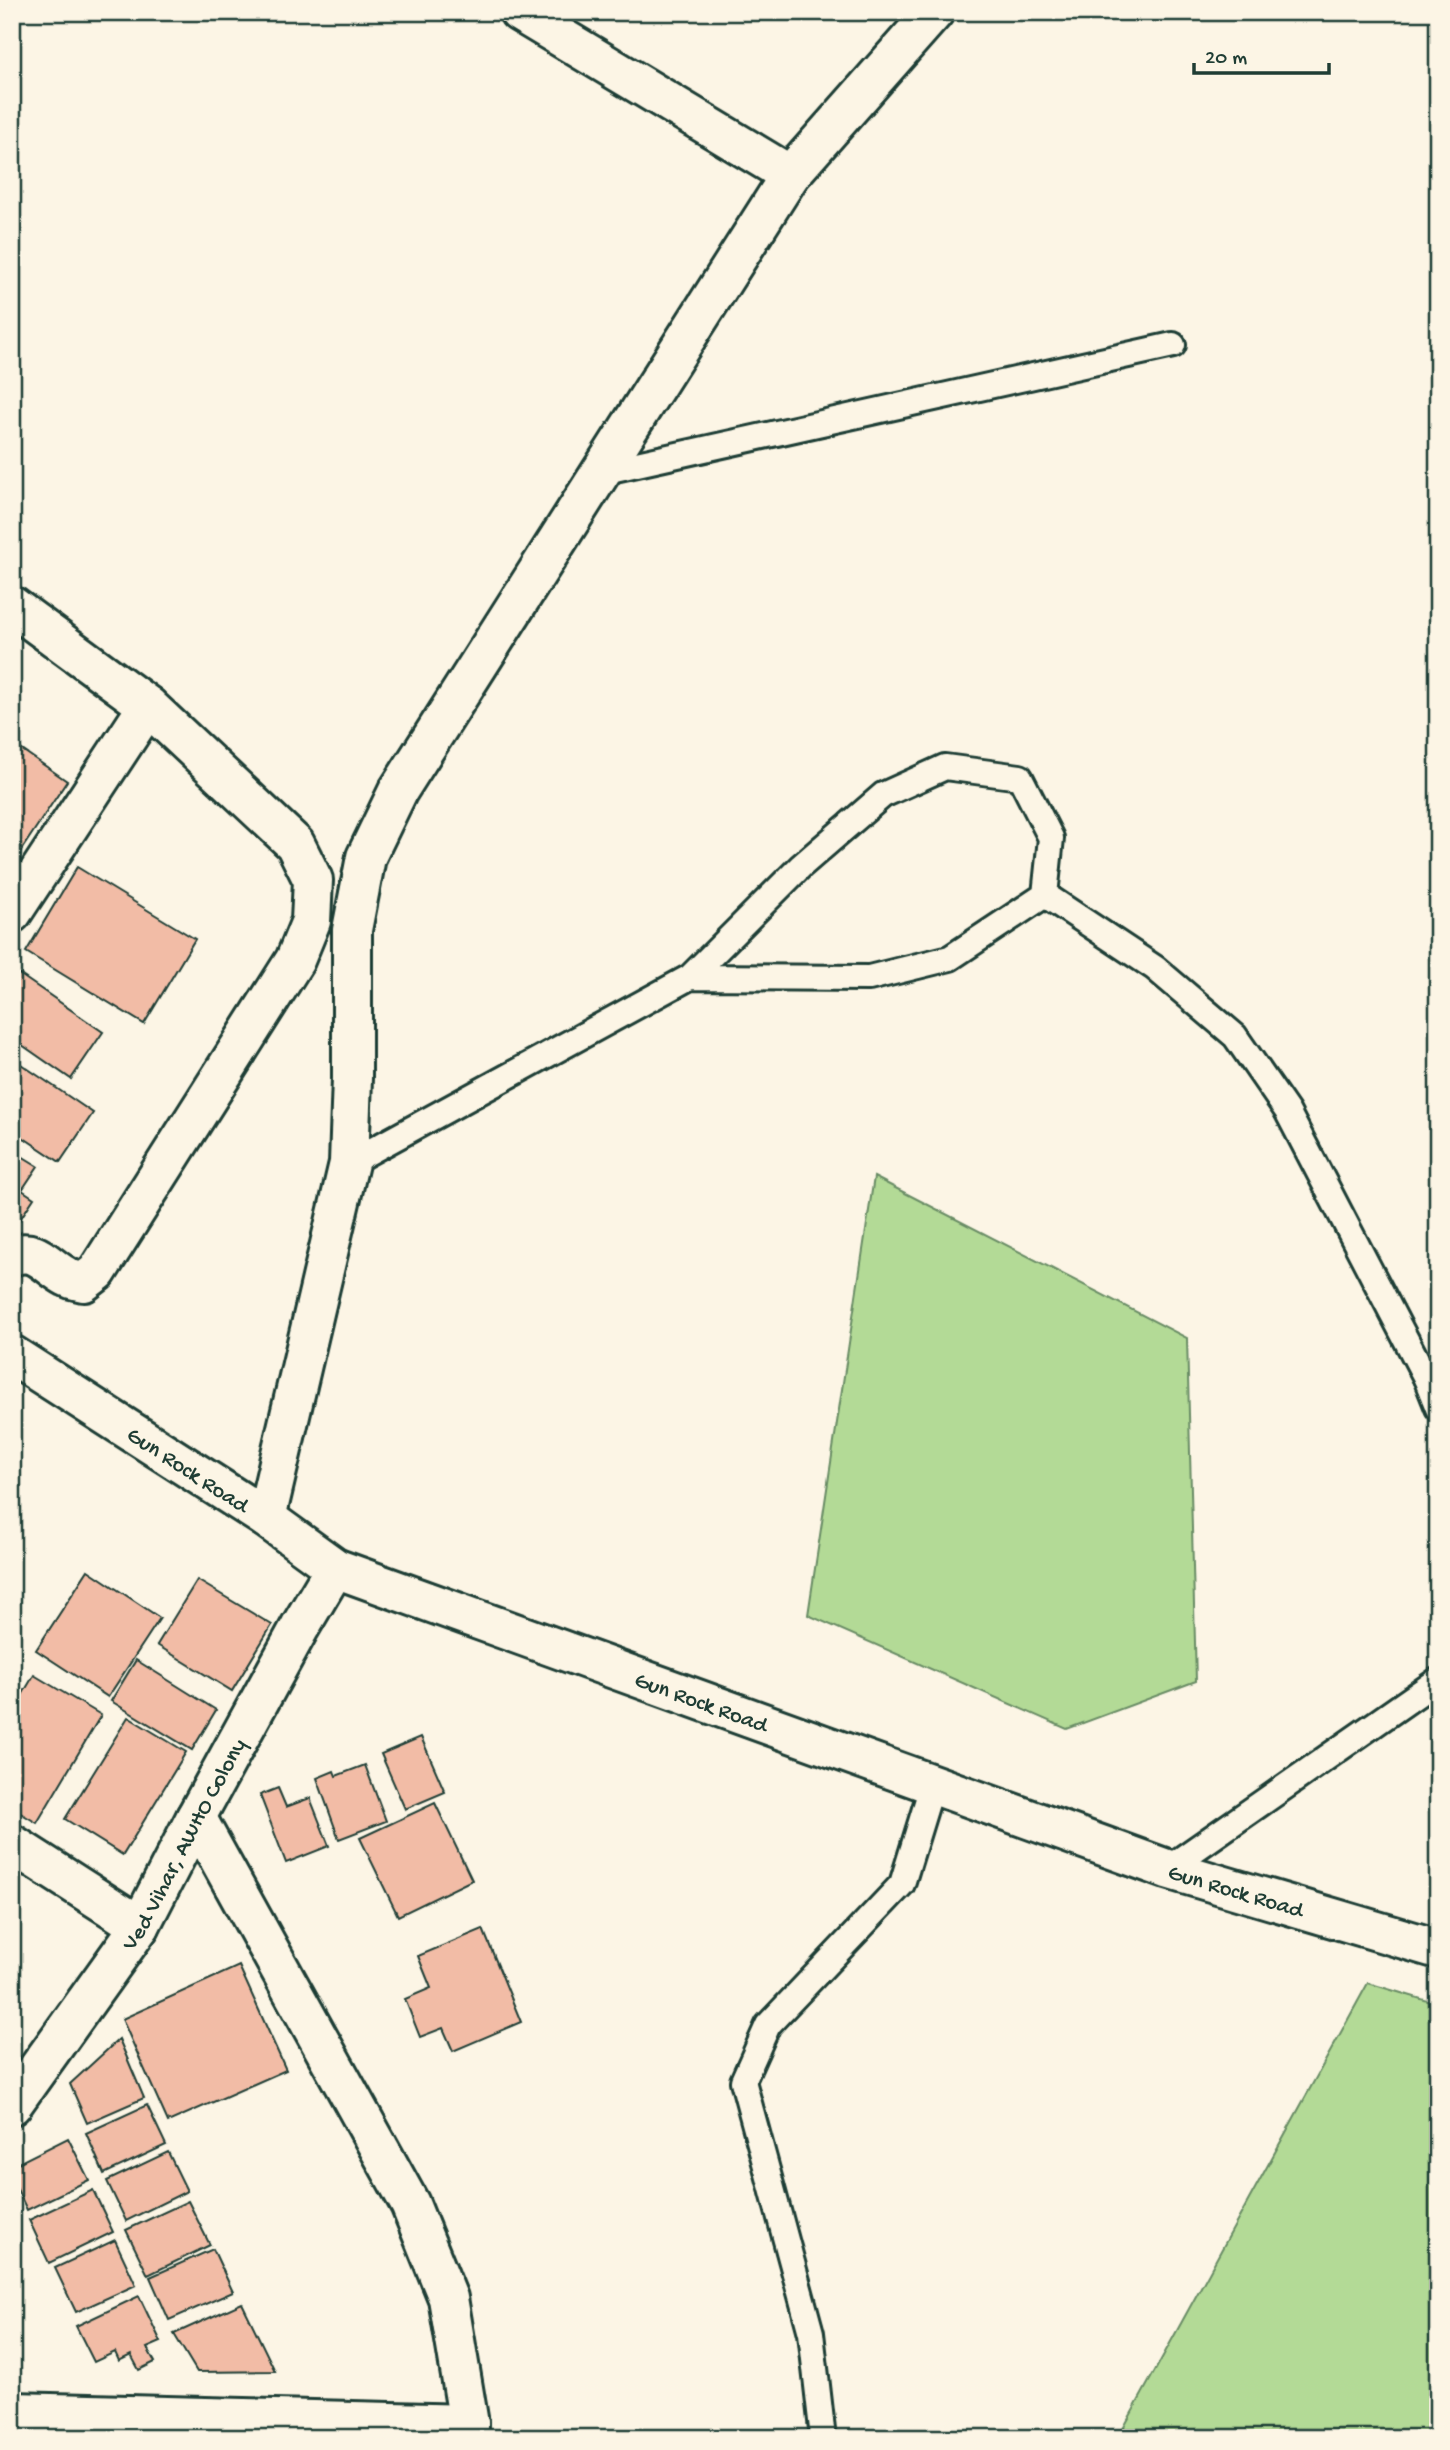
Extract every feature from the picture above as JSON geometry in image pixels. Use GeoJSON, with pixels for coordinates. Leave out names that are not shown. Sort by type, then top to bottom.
{"type":"FeatureCollection","features":[{"type":"Feature","properties":{"kind":"street"},"geometry":{"type":"LineString","coordinates":[[519,12],[790,175]]}},
{"type":"Feature","properties":{"kind":"street"},"geometry":{"type":"LineString","coordinates":[[266,1518],[349,1163],[352,930],[366,857],[398,791],[790,175],[934,12]]}},
{"type":"Feature","properties":{"kind":"street"},"geometry":{"type":"LineString","coordinates":[[12,606],[148,706],[295,844],[313,880],[311,921],[295,960],[97,1272],[84,1282],[69,1278],[32,1253],[22,1252],[12,1256]]}},
{"type":"Feature","properties":{"kind":"street"},"geometry":{"type":"LineString","coordinates":[[12,913],[148,706]]}},
{"type":"Feature","properties":{"kind":"street","name":"Gun Rock Road"},"geometry":{"type":"LineString","coordinates":[[12,1355],[266,1518],[335,1568],[1167,1869],[1438,1949]]}},
{"type":"Feature","properties":{"kind":"street","name":"Ved Vihar, AWHO Colony"},"geometry":{"type":"LineString","coordinates":[[12,2105],[140,1926],[196,1817],[335,1568]]}},
{"type":"Feature","properties":{"kind":"street"},"geometry":{"type":"LineString","coordinates":[[12,2412],[469,2431],[448,2298],[410,2204],[196,1817]]}},
{"type":"Feature","properties":{"kind":"street"},"geometry":{"type":"LineString","coordinates":[[12,1844],[140,1926]]}},
{"type":"Feature","properties":{"kind":"lane"},"geometry":{"type":"LineString","coordinates":[[601,472],[1173,345]]}},
{"type":"Feature","properties":{"kind":"lane"},"geometry":{"type":"LineString","coordinates":[[349,1163],[690,977],[802,866],[883,795],[945,768],[1020,777],[1051,838],[1045,895]]}},
{"type":"Feature","properties":{"kind":"lane"},"geometry":{"type":"LineString","coordinates":[[690,977],[869,978],[950,958],[1045,895]]}},
{"type":"Feature","properties":{"kind":"lane"},"geometry":{"type":"LineString","coordinates":[[1045,895],[1155,968],[1235,1036],[1287,1111],[1432,1371],[1438,1408]]}},
{"type":"Feature","properties":{"kind":"lane"},"geometry":{"type":"LineString","coordinates":[[1167,1869],[1438,1681]]}},
{"type":"Feature","properties":{"kind":"lane"},"geometry":{"type":"LineString","coordinates":[[823,2438],[811,2333],[743,2081],[768,2025],[902,1884],[933,1783]]}},
{"type":"Feature","properties":{"kind":"green space"},"geometry":{"type":"Polygon","coordinates":[[[874,1177],[1187,1338],[1196,1681],[1067,1729],[808,1615],[874,1177]]]}},
{"type":"Feature","properties":{"kind":"green space"},"geometry":{"type":"Polygon","coordinates":[[[1368,1983],[1438,2004],[1438,2438],[1118,2438],[1368,1983]]]}},
{"type":"Feature","properties":{"kind":"building"},"geometry":{"type":"Polygon","coordinates":[[[12,743],[67,781],[12,864],[12,743]]]}},
{"type":"Feature","properties":{"kind":"building"},"geometry":{"type":"Polygon","coordinates":[[[77,867],[195,939],[144,1024],[26,952],[77,867]]]}},
{"type":"Feature","properties":{"kind":"building"},"geometry":{"type":"Polygon","coordinates":[[[19,974],[103,1032],[71,1079],[12,1038],[12,984],[19,974]]]}},
{"type":"Feature","properties":{"kind":"building"},"geometry":{"type":"Polygon","coordinates":[[[12,1058],[93,1113],[60,1162],[12,1130],[12,1058]]]}},
{"type":"Feature","properties":{"kind":"building"},"geometry":{"type":"Polygon","coordinates":[[[12,1150],[38,1166],[22,1190],[34,1198],[13,1230],[12,1150]]]}},
{"type":"Feature","properties":{"kind":"building"},"geometry":{"type":"Polygon","coordinates":[[[88,1570],[160,1618],[108,1697],[36,1650],[88,1570]]]}},
{"type":"Feature","properties":{"kind":"building"},"geometry":{"type":"Polygon","coordinates":[[[197,1580],[272,1625],[232,1691],[157,1645],[197,1580]]]}},
{"type":"Feature","properties":{"kind":"building"},"geometry":{"type":"Polygon","coordinates":[[[136,1660],[216,1710],[192,1750],[111,1701],[136,1660]]]}},
{"type":"Feature","properties":{"kind":"building"},"geometry":{"type":"Polygon","coordinates":[[[34,1675],[101,1715],[37,1823],[12,1808],[12,1712],[34,1675]]]}},
{"type":"Feature","properties":{"kind":"building"},"geometry":{"type":"Polygon","coordinates":[[[128,1717],[186,1752],[123,1855],[65,1819],[128,1717]]]}},
{"type":"Feature","properties":{"kind":"building"},"geometry":{"type":"Polygon","coordinates":[[[421,1737],[445,1792],[405,1809],[381,1754],[421,1737]]]}},
{"type":"Feature","properties":{"kind":"building"},"geometry":{"type":"Polygon","coordinates":[[[365,1765],[386,1821],[339,1839],[317,1778],[334,1771],[336,1776],[365,1765]]]}},
{"type":"Feature","properties":{"kind":"building"},"geometry":{"type":"Polygon","coordinates":[[[278,1788],[286,1807],[310,1798],[329,1846],[286,1863],[260,1795],[278,1788]]]}},
{"type":"Feature","properties":{"kind":"building"},"geometry":{"type":"Polygon","coordinates":[[[435,1803],[472,1880],[398,1916],[360,1838],[435,1803]]]}},
{"type":"Feature","properties":{"kind":"building"},"geometry":{"type":"Polygon","coordinates":[[[483,1929],[521,2022],[453,2051],[443,2028],[420,2037],[405,1999],[431,1988],[418,1956],[483,1929]]]}},
{"type":"Feature","properties":{"kind":"building"},"geometry":{"type":"Polygon","coordinates":[[[239,1966],[286,2070],[168,2122],[122,2019],[239,1966]]]}},
{"type":"Feature","properties":{"kind":"building"},"geometry":{"type":"Polygon","coordinates":[[[119,2039],[144,2098],[87,2123],[70,2084],[119,2039]]]}},
{"type":"Feature","properties":{"kind":"building"},"geometry":{"type":"Polygon","coordinates":[[[147,2105],[166,2145],[104,2174],[86,2133],[147,2105]]]}},
{"type":"Feature","properties":{"kind":"building"},"geometry":{"type":"Polygon","coordinates":[[[68,2138],[89,2180],[27,2210],[12,2179],[12,2166],[68,2138]]]}},
{"type":"Feature","properties":{"kind":"building"},"geometry":{"type":"Polygon","coordinates":[[[168,2152],[187,2191],[126,2221],[107,2181],[168,2152]]]}},
{"type":"Feature","properties":{"kind":"building"},"geometry":{"type":"Polygon","coordinates":[[[93,2190],[113,2232],[49,2263],[29,2220],[93,2190]]]}},
{"type":"Feature","properties":{"kind":"building"},"geometry":{"type":"Polygon","coordinates":[[[188,2201],[210,2245],[148,2275],[126,2230],[188,2201]]]}},
{"type":"Feature","properties":{"kind":"building"},"geometry":{"type":"Polygon","coordinates":[[[115,2240],[136,2285],[76,2312],[55,2268],[115,2240]]]}},
{"type":"Feature","properties":{"kind":"building"},"geometry":{"type":"Polygon","coordinates":[[[213,2249],[233,2292],[169,2320],[150,2277],[213,2249]]]}},
{"type":"Feature","properties":{"kind":"building"},"geometry":{"type":"Polygon","coordinates":[[[139,2296],[161,2342],[147,2348],[155,2362],[139,2370],[131,2355],[119,2361],[115,2352],[94,2362],[76,2326],[139,2296]]]}},
{"type":"Feature","properties":{"kind":"building"},"geometry":{"type":"Polygon","coordinates":[[[242,2303],[275,2371],[197,2372],[174,2334],[242,2303]]]}}]}
